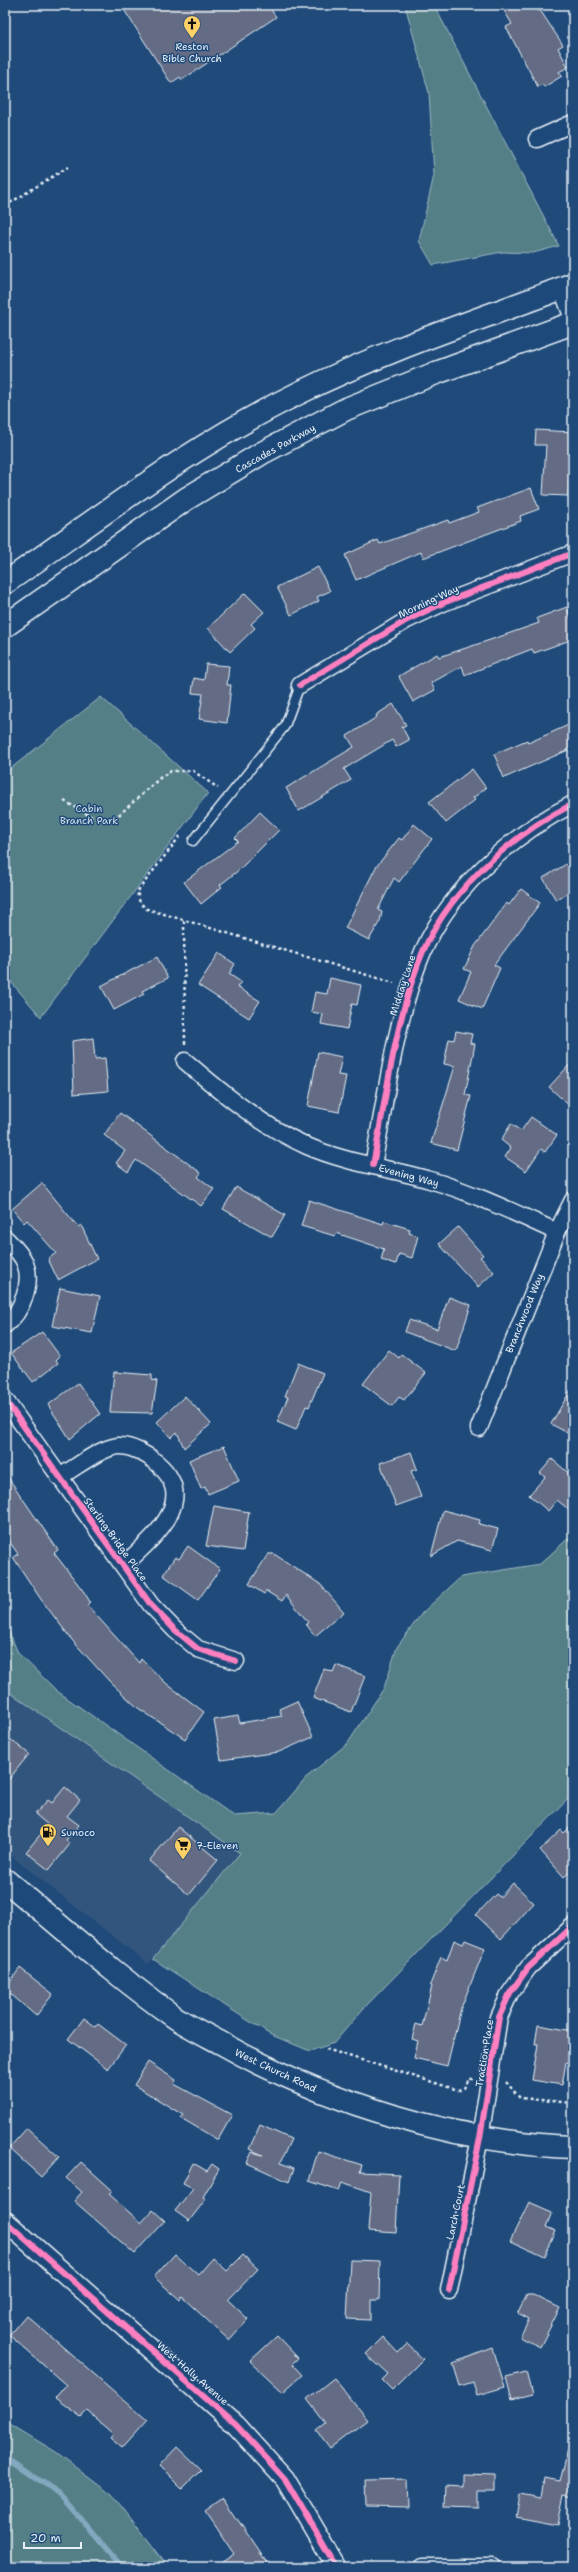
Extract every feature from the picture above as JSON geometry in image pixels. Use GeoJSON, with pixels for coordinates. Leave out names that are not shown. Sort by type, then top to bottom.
{"type":"FeatureCollection","features":[{"type":"Feature","properties":{"kind":"main road"},"geometry":{"type":"LineString","coordinates":[[5,583],[151,481],[259,413],[336,375],[376,358],[568,286]]}},
{"type":"Feature","properties":{"kind":"main road","name":"Cascades Parkway"},"geometry":{"type":"LineString","coordinates":[[5,626],[186,499],[262,453],[346,409],[436,373],[573,323]]}},
{"type":"Feature","properties":{"kind":"main road","name":"West Church Road"},"geometry":{"type":"LineString","coordinates":[[5,1880],[177,2018],[252,2060],[315,2088],[421,2123],[480,2138],[573,2147]]}},
{"type":"Feature","properties":{"kind":"street"},"geometry":{"type":"LineString","coordinates":[[537,139],[573,123]]}},
{"type":"Feature","properties":{"kind":"street"},"geometry":{"type":"LineString","coordinates":[[568,286],[573,319]]}},
{"type":"Feature","properties":{"kind":"street","name":"Morning Way"},"geometry":{"type":"LineString","coordinates":[[300,686],[407,620],[443,603],[573,552]]}},
{"type":"Feature","properties":{"kind":"street","name":"Midday Lane"},"geometry":{"type":"LineString","coordinates":[[373,1165],[402,1016],[418,962],[436,927],[465,888],[498,853],[533,827],[573,804]]}},
{"type":"Feature","properties":{"kind":"street","name":"Evening Way"},"geometry":{"type":"LineString","coordinates":[[185,1061],[215,1087],[276,1130],[314,1148],[472,1194],[557,1232]]}},
{"type":"Feature","properties":{"kind":"street","name":"Branchwood Way"},"geometry":{"type":"LineString","coordinates":[[479,1428],[557,1232],[573,1200]]}},
{"type":"Feature","properties":{"kind":"street"},"geometry":{"type":"LineString","coordinates":[[5,1238],[25,1263],[28,1277],[26,1290],[20,1307],[13,1319],[5,1325]]}},
{"type":"Feature","properties":{"kind":"street","name":"Sterling Bridge Place"},"geometry":{"type":"LineString","coordinates":[[5,1400],[151,1605],[175,1630],[198,1649],[236,1661]]}},
{"type":"Feature","properties":{"kind":"street"},"geometry":{"type":"LineString","coordinates":[[59,1477],[107,1449],[120,1446],[145,1453],[164,1469],[172,1481],[175,1497],[171,1510],[156,1536],[123,1566]]}},
{"type":"Feature","properties":{"kind":"street","name":"Traction Place"},"geometry":{"type":"LineString","coordinates":[[480,2138],[499,2017],[510,1993],[528,1968],[573,1926]]}},
{"type":"Feature","properties":{"kind":"street","name":"Larch Court"},"geometry":{"type":"LineString","coordinates":[[449,2290],[480,2138]]}},
{"type":"Feature","properties":{"kind":"street","name":"West Holly Avenue"},"geometry":{"type":"LineString","coordinates":[[5,2221],[236,2425],[285,2479],[337,2567]]}},
{"type":"Feature","properties":{"kind":"street"},"geometry":{"type":"LineString","coordinates":[[421,2567],[492,2567]]}},
{"type":"Feature","properties":{"kind":"lane"},"geometry":{"type":"LineString","coordinates":[[193,841],[286,726],[300,686]]}},
{"type":"Feature","properties":{"kind":"path"},"geometry":{"type":"LineString","coordinates":[[5,206],[68,167]]}},
{"type":"Feature","properties":{"kind":"path"},"geometry":{"type":"LineString","coordinates":[[64,801],[94,818],[104,820],[120,814],[161,777],[171,771],[193,771],[218,788]]}},
{"type":"Feature","properties":{"kind":"path"},"geometry":{"type":"LineString","coordinates":[[213,794],[222,782]]}},
{"type":"Feature","properties":{"kind":"path"},"geometry":{"type":"LineString","coordinates":[[185,831],[137,892],[137,898],[147,909],[410,988]]}},
{"type":"Feature","properties":{"kind":"path"},"geometry":{"type":"LineString","coordinates":[[184,921],[185,1061]]}},
{"type":"Feature","properties":{"kind":"path"},"geometry":{"type":"LineString","coordinates":[[326,2049],[458,2090],[464,2088],[469,2079],[476,2079]]}},
{"type":"Feature","properties":{"kind":"path"},"geometry":{"type":"LineString","coordinates":[[501,2082],[508,2082],[510,2089],[520,2098],[573,2103]]}},
{"type":"Feature","properties":{"kind":"shaded area"},"geometry":{"type":"Polygon","coordinates":[[[5,1689],[240,1853],[148,1964],[5,1851],[5,1689]]]}},
{"type":"Feature","properties":{"kind":"green space"},"geometry":{"type":"Polygon","coordinates":[[[405,5],[434,5],[559,246],[533,253],[502,252],[433,265],[419,241],[434,175],[429,93],[405,5]]]}},
{"type":"Feature","properties":{"kind":"green space","name":"Cabin Branch Park"},"geometry":{"type":"Polygon","coordinates":[[[101,697],[208,793],[41,1017],[5,975],[5,773],[101,697]]]}},
{"type":"Feature","properties":{"kind":"green space"},"geometry":{"type":"Polygon","coordinates":[[[573,1534],[573,1794],[363,2009],[334,2043],[310,2051],[269,2034],[153,1959],[240,1853],[5,1689],[5,1622],[18,1653],[57,1691],[234,1816],[276,1813],[309,1775],[348,1743],[384,1688],[397,1647],[422,1613],[461,1577],[540,1564],[573,1534]]]}},
{"type":"Feature","properties":{"kind":"green space"},"geometry":{"type":"Polygon","coordinates":[[[5,2421],[56,2452],[112,2494],[168,2567],[5,2567],[5,2421]]]}},
{"type":"Feature","properties":{"kind":"building","name":"Reston Bible Church"},"geometry":{"type":"Polygon","coordinates":[[[121,5],[268,5],[276,17],[182,80],[180,77],[171,83],[121,5]]]}},
{"type":"Feature","properties":{"kind":"building"},"geometry":{"type":"Polygon","coordinates":[[[501,5],[534,5],[538,11],[540,10],[563,45],[558,48],[568,67],[559,72],[562,76],[544,87],[542,84],[538,87],[506,27],[512,24],[501,5]]]}},
{"type":"Feature","properties":{"kind":"building"},"geometry":{"type":"Polygon","coordinates":[[[536,430],[572,432],[568,496],[543,495],[546,445],[535,445],[536,430]]]}},
{"type":"Feature","properties":{"kind":"building"},"geometry":{"type":"Polygon","coordinates":[[[531,488],[539,509],[520,516],[521,521],[423,558],[421,552],[356,580],[345,555],[378,540],[380,544],[448,520],[449,523],[479,512],[477,508],[531,488]]]}},
{"type":"Feature","properties":{"kind":"building"},"geometry":{"type":"Polygon","coordinates":[[[318,567],[330,591],[317,597],[319,601],[291,615],[277,587],[318,567]]]}},
{"type":"Feature","properties":{"kind":"building"},"geometry":{"type":"Polygon","coordinates":[[[245,593],[264,612],[251,624],[255,628],[230,652],[208,628],[245,593]]]}},
{"type":"Feature","properties":{"kind":"building"},"geometry":{"type":"Polygon","coordinates":[[[567,607],[573,625],[573,639],[534,653],[532,649],[465,675],[462,666],[431,683],[435,690],[413,702],[400,679],[399,676],[437,654],[439,657],[539,623],[537,618],[567,607]]]}},
{"type":"Feature","properties":{"kind":"building"},"geometry":{"type":"Polygon","coordinates":[[[206,664],[229,666],[227,685],[231,685],[227,723],[199,719],[203,694],[192,693],[194,678],[204,680],[206,664]]]}},
{"type":"Feature","properties":{"kind":"building"},"geometry":{"type":"Polygon","coordinates":[[[393,704],[406,725],[402,727],[409,740],[396,747],[392,740],[344,769],[351,780],[299,811],[286,788],[354,747],[347,736],[377,717],[376,715],[393,704]]]}},
{"type":"Feature","properties":{"kind":"building"},"geometry":{"type":"Polygon","coordinates":[[[573,723],[573,748],[504,778],[494,754],[527,740],[528,743],[573,723]]]}},
{"type":"Feature","properties":{"kind":"building"},"geometry":{"type":"Polygon","coordinates":[[[472,769],[486,788],[473,798],[475,800],[446,823],[429,802],[472,769]]]}},
{"type":"Feature","properties":{"kind":"building"},"geometry":{"type":"Polygon","coordinates":[[[260,812],[279,830],[239,870],[220,885],[222,887],[201,904],[184,882],[238,841],[235,838],[260,812]]]}},
{"type":"Feature","properties":{"kind":"building"},"geometry":{"type":"Polygon","coordinates":[[[414,824],[432,839],[399,882],[394,878],[378,910],[382,912],[380,921],[369,940],[345,928],[376,867],[399,838],[402,840],[414,824]]]}},
{"type":"Feature","properties":{"kind":"building"},"geometry":{"type":"Polygon","coordinates":[[[573,860],[573,889],[556,900],[543,878],[573,860]]]}},
{"type":"Feature","properties":{"kind":"building"},"geometry":{"type":"Polygon","coordinates":[[[521,889],[540,903],[494,965],[500,968],[482,1009],[459,999],[471,972],[464,969],[475,946],[507,903],[509,905],[521,889]]]}},
{"type":"Feature","properties":{"kind":"building"},"geometry":{"type":"Polygon","coordinates":[[[219,953],[235,964],[229,974],[241,982],[237,987],[260,1001],[249,1018],[198,985],[219,953]]]}},
{"type":"Feature","properties":{"kind":"building"},"geometry":{"type":"Polygon","coordinates":[[[157,957],[168,978],[142,991],[144,994],[114,1010],[101,986],[157,957]]]}},
{"type":"Feature","properties":{"kind":"building"},"geometry":{"type":"Polygon","coordinates":[[[330,978],[361,985],[357,1005],[352,1004],[347,1029],[321,1024],[323,1014],[311,1012],[315,992],[327,994],[330,978]]]}},
{"type":"Feature","properties":{"kind":"building"},"geometry":{"type":"Polygon","coordinates":[[[456,1031],[472,1034],[470,1043],[475,1044],[465,1095],[471,1096],[457,1150],[431,1143],[455,1066],[444,1064],[449,1039],[454,1040],[456,1031]]]}},
{"type":"Feature","properties":{"kind":"building"},"geometry":{"type":"Polygon","coordinates":[[[93,1038],[95,1059],[105,1058],[108,1091],[74,1094],[72,1041],[93,1038]]]}},
{"type":"Feature","properties":{"kind":"building"},"geometry":{"type":"Polygon","coordinates":[[[318,1052],[342,1057],[338,1075],[346,1076],[339,1112],[308,1106],[318,1052]]]}},
{"type":"Feature","properties":{"kind":"building"},"geometry":{"type":"Polygon","coordinates":[[[573,1061],[573,1109],[549,1087],[573,1061]]]}},
{"type":"Feature","properties":{"kind":"building"},"geometry":{"type":"Polygon","coordinates":[[[120,1113],[201,1173],[198,1177],[214,1189],[201,1206],[136,1160],[128,1172],[116,1163],[125,1151],[104,1135],[120,1113]]]}},
{"type":"Feature","properties":{"kind":"building"},"geometry":{"type":"Polygon","coordinates":[[[531,1117],[557,1135],[545,1152],[541,1149],[526,1171],[505,1157],[511,1148],[501,1140],[511,1124],[521,1131],[531,1117]]]}},
{"type":"Feature","properties":{"kind":"building"},"geometry":{"type":"Polygon","coordinates":[[[42,1183],[78,1227],[81,1225],[97,1259],[58,1280],[48,1259],[56,1253],[27,1220],[24,1223],[12,1209],[42,1183]]]}},
{"type":"Feature","properties":{"kind":"building"},"geometry":{"type":"Polygon","coordinates":[[[236,1187],[285,1215],[272,1237],[223,1209],[236,1187]]]}},
{"type":"Feature","properties":{"kind":"building"},"geometry":{"type":"Polygon","coordinates":[[[309,1200],[383,1224],[384,1221],[410,1229],[409,1233],[418,1236],[412,1258],[399,1254],[396,1264],[381,1260],[384,1249],[336,1233],[335,1236],[301,1226],[309,1200]]]}},
{"type":"Feature","properties":{"kind":"building"},"geometry":{"type":"Polygon","coordinates":[[[458,1227],[483,1255],[480,1257],[494,1272],[478,1287],[439,1244],[458,1227]]]}},
{"type":"Feature","properties":{"kind":"building"},"geometry":{"type":"Polygon","coordinates":[[[60,1288],[100,1296],[92,1333],[52,1326],[60,1288]]]}},
{"type":"Feature","properties":{"kind":"building"},"geometry":{"type":"Polygon","coordinates":[[[449,1297],[471,1305],[456,1351],[405,1332],[409,1320],[437,1329],[449,1297]]]}},
{"type":"Feature","properties":{"kind":"building"},"geometry":{"type":"Polygon","coordinates":[[[42,1332],[60,1356],[56,1360],[58,1363],[33,1382],[11,1353],[42,1332]]]}},
{"type":"Feature","properties":{"kind":"building"},"geometry":{"type":"Polygon","coordinates":[[[389,1350],[399,1358],[401,1354],[426,1373],[404,1400],[399,1397],[392,1406],[363,1384],[389,1350]]]}},
{"type":"Feature","properties":{"kind":"building"},"geometry":{"type":"Polygon","coordinates":[[[298,1363],[323,1373],[309,1407],[306,1406],[296,1430],[277,1422],[288,1397],[285,1396],[298,1363]]]}},
{"type":"Feature","properties":{"kind":"building"},"geometry":{"type":"Polygon","coordinates":[[[114,1372],[152,1375],[152,1380],[157,1381],[152,1413],[110,1412],[114,1372]]]}},
{"type":"Feature","properties":{"kind":"building"},"geometry":{"type":"Polygon","coordinates":[[[78,1383],[100,1414],[70,1439],[48,1405],[78,1383]]]}},
{"type":"Feature","properties":{"kind":"building"},"geometry":{"type":"Polygon","coordinates":[[[573,1386],[573,1436],[551,1424],[573,1386]]]}},
{"type":"Feature","properties":{"kind":"building"},"geometry":{"type":"Polygon","coordinates":[[[185,1396],[211,1424],[184,1448],[177,1432],[171,1438],[157,1422],[185,1396]]]}},
{"type":"Feature","properties":{"kind":"building"},"geometry":{"type":"Polygon","coordinates":[[[224,1446],[239,1481],[208,1494],[205,1487],[201,1489],[189,1460],[224,1446]]]}},
{"type":"Feature","properties":{"kind":"building"},"geometry":{"type":"Polygon","coordinates":[[[411,1452],[417,1469],[411,1471],[421,1497],[396,1506],[380,1463],[411,1452]]]}},
{"type":"Feature","properties":{"kind":"building"},"geometry":{"type":"Polygon","coordinates":[[[552,1459],[573,1477],[573,1513],[557,1500],[548,1511],[529,1495],[545,1477],[540,1473],[552,1459]]]}},
{"type":"Feature","properties":{"kind":"building"},"geometry":{"type":"Polygon","coordinates":[[[5,1473],[58,1550],[54,1553],[84,1592],[90,1602],[87,1605],[139,1663],[141,1659],[167,1684],[204,1712],[185,1739],[138,1708],[110,1682],[72,1640],[40,1598],[13,1557],[18,1554],[5,1535],[5,1473]]]}},
{"type":"Feature","properties":{"kind":"building"},"geometry":{"type":"Polygon","coordinates":[[[214,1506],[249,1512],[243,1551],[206,1546],[214,1506]]]}},
{"type":"Feature","properties":{"kind":"building"},"geometry":{"type":"Polygon","coordinates":[[[443,1510],[480,1520],[479,1524],[498,1529],[492,1550],[457,1541],[431,1556],[443,1510]]]}},
{"type":"Feature","properties":{"kind":"building"},"geometry":{"type":"Polygon","coordinates":[[[188,1546],[220,1569],[198,1600],[163,1575],[175,1557],[179,1559],[188,1546]]]}},
{"type":"Feature","properties":{"kind":"building"},"geometry":{"type":"Polygon","coordinates":[[[268,1554],[274,1554],[320,1584],[344,1612],[315,1636],[306,1624],[308,1622],[286,1595],[282,1601],[266,1591],[264,1594],[249,1584],[268,1554]]]}},
{"type":"Feature","properties":{"kind":"building"},"geometry":{"type":"Polygon","coordinates":[[[336,1665],[365,1676],[351,1712],[313,1698],[324,1669],[333,1672],[336,1665]]]}},
{"type":"Feature","properties":{"kind":"building"},"geometry":{"type":"Polygon","coordinates":[[[297,1701],[313,1737],[279,1752],[221,1760],[214,1720],[238,1716],[240,1723],[282,1716],[279,1709],[297,1701]]]}},
{"type":"Feature","properties":{"kind":"building"},"geometry":{"type":"Polygon","coordinates":[[[5,1735],[29,1754],[5,1784],[5,1735]]]}},
{"type":"Feature","properties":{"kind":"building"},"geometry":{"type":"Polygon","coordinates":[[[65,1787],[80,1800],[67,1816],[79,1825],[66,1840],[70,1844],[49,1870],[26,1852],[48,1825],[35,1814],[48,1800],[52,1803],[65,1787]]]}},
{"type":"Feature","properties":{"kind":"building"},"geometry":{"type":"Polygon","coordinates":[[[573,1824],[573,1869],[564,1877],[540,1850],[561,1830],[564,1833],[573,1824]]]}},
{"type":"Feature","properties":{"kind":"building","name":"7-Eleven"},"geometry":{"type":"Polygon","coordinates":[[[178,1827],[218,1860],[189,1895],[149,1861],[178,1827]]]}},
{"type":"Feature","properties":{"kind":"building"},"geometry":{"type":"Polygon","coordinates":[[[513,1883],[534,1903],[501,1939],[476,1915],[496,1894],[500,1897],[513,1883]]]}},
{"type":"Feature","properties":{"kind":"building"},"geometry":{"type":"Polygon","coordinates":[[[454,1940],[463,1944],[465,1940],[485,1948],[461,2008],[447,2066],[414,2058],[418,2041],[412,2039],[416,2024],[422,2026],[432,1986],[430,1985],[441,1957],[447,1960],[454,1940]]]}},
{"type":"Feature","properties":{"kind":"building"},"geometry":{"type":"Polygon","coordinates":[[[20,1968],[53,1994],[36,2016],[5,1989],[20,1968]]]}},
{"type":"Feature","properties":{"kind":"building"},"geometry":{"type":"Polygon","coordinates":[[[84,2018],[96,2027],[98,2024],[126,2045],[108,2069],[68,2039],[84,2018]]]}},
{"type":"Feature","properties":{"kind":"building"},"geometry":{"type":"Polygon","coordinates":[[[538,2025],[573,2031],[573,2063],[566,2062],[562,2085],[532,2080],[538,2044],[535,2044],[538,2025]]]}},
{"type":"Feature","properties":{"kind":"building"},"geometry":{"type":"Polygon","coordinates":[[[148,2062],[176,2080],[174,2084],[232,2115],[218,2140],[181,2118],[183,2115],[134,2085],[148,2062]]]}},
{"type":"Feature","properties":{"kind":"building"},"geometry":{"type":"Polygon","coordinates":[[[260,2125],[291,2139],[280,2163],[294,2168],[289,2182],[247,2163],[252,2152],[263,2155],[249,2149],[260,2125]]]}},
{"type":"Feature","properties":{"kind":"building"},"geometry":{"type":"Polygon","coordinates":[[[27,2128],[59,2157],[41,2177],[9,2148],[27,2128]]]}},
{"type":"Feature","properties":{"kind":"building"},"geometry":{"type":"Polygon","coordinates":[[[318,2151],[362,2165],[360,2172],[399,2174],[396,2233],[368,2231],[371,2192],[342,2182],[339,2191],[309,2181],[318,2151]]]}},
{"type":"Feature","properties":{"kind":"building"},"geometry":{"type":"Polygon","coordinates":[[[81,2162],[112,2190],[109,2194],[141,2223],[153,2210],[165,2221],[135,2254],[74,2201],[82,2192],[66,2178],[81,2162]]]}},
{"type":"Feature","properties":{"kind":"building"},"geometry":{"type":"Polygon","coordinates":[[[193,2163],[207,2171],[212,2164],[219,2169],[203,2197],[206,2199],[189,2221],[175,2211],[193,2188],[183,2183],[193,2163]]]}},
{"type":"Feature","properties":{"kind":"building"},"geometry":{"type":"Polygon","coordinates":[[[529,2202],[552,2212],[546,2227],[556,2231],[545,2257],[510,2241],[529,2202]]]}},
{"type":"Feature","properties":{"kind":"building"},"geometry":{"type":"Polygon","coordinates":[[[175,2254],[198,2275],[213,2258],[227,2271],[243,2255],[258,2269],[228,2300],[248,2319],[229,2340],[182,2297],[180,2300],[154,2277],[175,2254]]]}},
{"type":"Feature","properties":{"kind":"building"},"geometry":{"type":"Polygon","coordinates":[[[350,2260],[380,2261],[379,2300],[371,2300],[371,2320],[347,2319],[350,2260]]]}},
{"type":"Feature","properties":{"kind":"building"},"geometry":{"type":"Polygon","coordinates":[[[527,2295],[533,2295],[560,2308],[540,2347],[520,2337],[529,2319],[518,2313],[527,2295]]]}},
{"type":"Feature","properties":{"kind":"building"},"geometry":{"type":"Polygon","coordinates":[[[26,2315],[147,2420],[122,2448],[110,2438],[113,2434],[87,2411],[81,2417],[55,2398],[66,2385],[9,2335],[26,2315]]]}},
{"type":"Feature","properties":{"kind":"building"},"geometry":{"type":"Polygon","coordinates":[[[277,2336],[298,2358],[292,2364],[302,2375],[283,2392],[250,2361],[277,2336]]]}},
{"type":"Feature","properties":{"kind":"building"},"geometry":{"type":"Polygon","coordinates":[[[383,2337],[398,2353],[407,2344],[423,2359],[392,2390],[382,2380],[388,2374],[366,2354],[383,2337]]]}},
{"type":"Feature","properties":{"kind":"building"},"geometry":{"type":"Polygon","coordinates":[[[493,2348],[505,2387],[477,2395],[473,2382],[460,2386],[453,2363],[493,2348]]]}},
{"type":"Feature","properties":{"kind":"building"},"geometry":{"type":"Polygon","coordinates":[[[526,2372],[532,2395],[512,2400],[506,2377],[526,2372]]]}},
{"type":"Feature","properties":{"kind":"building"},"geometry":{"type":"Polygon","coordinates":[[[334,2378],[367,2420],[330,2448],[317,2431],[326,2424],[307,2399],[334,2378]]]}},
{"type":"Feature","properties":{"kind":"building"},"geometry":{"type":"Polygon","coordinates":[[[177,2447],[201,2470],[182,2489],[159,2466],[177,2447]]]}},
{"type":"Feature","properties":{"kind":"building"},"geometry":{"type":"Polygon","coordinates":[[[568,2449],[573,2450],[573,2496],[564,2494],[558,2525],[516,2517],[520,2494],[541,2498],[544,2478],[560,2481],[568,2449]]]}},
{"type":"Feature","properties":{"kind":"building"},"geometry":{"type":"Polygon","coordinates":[[[463,2474],[495,2475],[495,2491],[479,2491],[479,2508],[445,2507],[446,2485],[463,2486],[463,2474]]]}},
{"type":"Feature","properties":{"kind":"building"},"geometry":{"type":"Polygon","coordinates":[[[408,2479],[409,2508],[366,2507],[365,2480],[408,2479]]]}},
{"type":"Feature","properties":{"kind":"building"},"geometry":{"type":"Polygon","coordinates":[[[223,2498],[270,2567],[215,2567],[234,2554],[205,2511],[223,2498]]]}},
{"type":"Feature","properties":{"kind":"waterway"},"geometry":{"type":"LineString","coordinates":[[5,2457],[60,2494],[122,2567]]}},
{"type":"Feature","properties":{"kind":"cycle path"},"geometry":{"type":"LineString","coordinates":[[300,685],[407,620],[443,603],[573,553]]}},
{"type":"Feature","properties":{"kind":"cycle path"},"geometry":{"type":"LineString","coordinates":[[373,1165],[391,1063],[403,1013],[418,964],[429,939],[444,914],[461,891],[502,850],[549,817],[573,804]]}},
{"type":"Feature","properties":{"kind":"cycle path"},"geometry":{"type":"LineString","coordinates":[[5,1400],[151,1605],[175,1630],[198,1649],[236,1661]]}},
{"type":"Feature","properties":{"kind":"cycle path"},"geometry":{"type":"LineString","coordinates":[[449,2290],[480,2138],[499,2017],[510,1993],[528,1968],[573,1926]]}},
{"type":"Feature","properties":{"kind":"cycle path"},"geometry":{"type":"LineString","coordinates":[[5,2221],[236,2425],[285,2479],[337,2567]]}},
{"type":"Feature","properties":{"kind":"place","name":"Reston Bible Church"},"geometry":{"type":"Point","coordinates":[192,39]}},
{"type":"Feature","properties":{"kind":"place","name":"Sunoco"},"geometry":{"type":"Point","coordinates":[48,1847]}},
{"type":"Feature","properties":{"kind":"place","name":"7-Eleven"},"geometry":{"type":"Point","coordinates":[183,1860]}}]}
